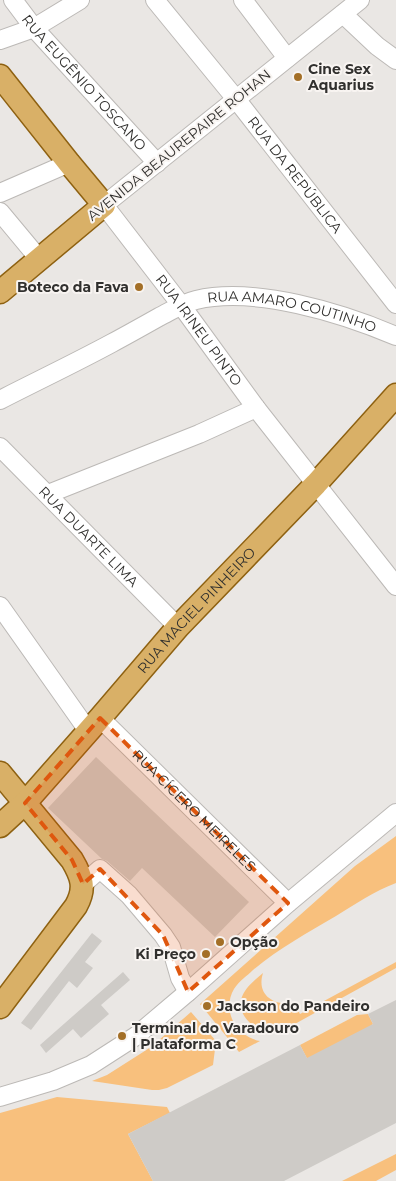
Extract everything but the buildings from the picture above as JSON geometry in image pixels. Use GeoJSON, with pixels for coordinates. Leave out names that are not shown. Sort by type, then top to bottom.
{"type":"FeatureCollection","features":[{"type":"Feature","properties":{"kind":"main road","name":"RUA IRINEU PINTO"},"geometry":{"type":"LineString","coordinates":[[0,76],[104,205]]}},
{"type":"Feature","properties":{"kind":"main road","name":"AVENIDA BEAUREPAIRE ROHAN"},"geometry":{"type":"LineString","coordinates":[[0,292],[104,205]]}},
{"type":"Feature","properties":{"kind":"main road","name":"RUA MACIEL PINHEIRO"},"geometry":{"type":"LineString","coordinates":[[0,826],[25,803],[95,725],[178,627],[316,484],[396,395]]}},
{"type":"Feature","properties":{"kind":"main road"},"geometry":{"type":"LineString","coordinates":[[0,773],[72,860],[83,884],[76,906],[0,1007]]}},
{"type":"Feature","properties":{"kind":"street","name":"RUA EUGÊNIO TOSCANO"},"geometry":{"type":"LineString","coordinates":[[13,0],[34,28],[157,163]]}},
{"type":"Feature","properties":{"kind":"street"},"geometry":{"type":"LineString","coordinates":[[0,40],[34,28],[80,0]]}},
{"type":"Feature","properties":{"kind":"street","name":"RUA DA REPÚBLICA"},"geometry":{"type":"LineString","coordinates":[[155,0],[236,99],[396,304]]}},
{"type":"Feature","properties":{"kind":"street"},"geometry":{"type":"LineString","coordinates":[[243,0],[287,58]]}},
{"type":"Feature","properties":{"kind":"street","name":"AVENIDA BEAUREPAIRE ROHAN"},"geometry":{"type":"LineString","coordinates":[[104,205],[360,0]]}},
{"type":"Feature","properties":{"kind":"street"},"geometry":{"type":"LineString","coordinates":[[344,14],[377,46],[396,60]]}},
{"type":"Feature","properties":{"kind":"street"},"geometry":{"type":"LineString","coordinates":[[0,193],[69,163]]}},
{"type":"Feature","properties":{"kind":"street","name":"RUA IRINEU PINTO"},"geometry":{"type":"LineString","coordinates":[[104,205],[181,305],[256,408],[396,586]]}},
{"type":"Feature","properties":{"kind":"street"},"geometry":{"type":"LineString","coordinates":[[0,212],[40,260]]}},
{"type":"Feature","properties":{"kind":"street","name":"RUA AMARO COUTINHO"},"geometry":{"type":"LineString","coordinates":[[0,400],[105,347],[181,305],[210,297],[233,296],[286,302],[336,314],[396,336]]}},
{"type":"Feature","properties":{"kind":"street"},"geometry":{"type":"LineString","coordinates":[[48,494],[200,434],[256,408]]}},
{"type":"Feature","properties":{"kind":"street","name":"RUA DUARTE LIMA"},"geometry":{"type":"LineString","coordinates":[[0,447],[178,627]]}},
{"type":"Feature","properties":{"kind":"street","name":"RUA CÍCERO MEIRELES"},"geometry":{"type":"LineString","coordinates":[[0,606],[95,725],[288,903]]}},
{"type":"Feature","properties":{"kind":"street"},"geometry":{"type":"LineString","coordinates":[[0,1097],[53,1081],[91,1065],[136,1036],[288,903],[396,813]]}},
{"type":"Feature","properties":{"kind":"street"},"geometry":{"type":"LineString","coordinates":[[83,884],[100,869],[128,895],[171,947],[180,978],[188,992]]}},
{"type":"Feature","properties":{"kind":"highlighted area"},"geometry":{"type":"Polygon","coordinates":[[[100,718],[288,903],[188,992],[163,935],[100,869],[83,884],[72,860],[25,803],[100,718]]]}},
{"type":"Feature","properties":{"kind":"shaded area"},"geometry":{"type":"Polygon","coordinates":[[[396,836],[396,883],[365,898],[283,948],[253,970],[236,986],[230,1001],[231,1017],[238,1028],[245,1034],[252,1039],[260,1041],[239,1052],[200,1004],[355,866],[396,836]]]}},
{"type":"Feature","properties":{"kind":"shaded area"},"geometry":{"type":"Polygon","coordinates":[[[396,962],[396,968],[282,1031],[263,1031],[248,1021],[242,1011],[241,1000],[245,992],[263,973],[262,987],[264,993],[280,1003],[294,1003],[300,1014],[396,962]]]}},
{"type":"Feature","properties":{"kind":"shaded area"},"geometry":{"type":"Polygon","coordinates":[[[191,1012],[216,1041],[213,1065],[167,1088],[159,1090],[92,1081],[107,1075],[151,1047],[191,1012]]]}},
{"type":"Feature","properties":{"kind":"shaded area"},"geometry":{"type":"Polygon","coordinates":[[[368,1014],[373,1024],[313,1070],[300,1045],[357,1015],[368,1014]]]}},
{"type":"Feature","properties":{"kind":"shaded area"},"geometry":{"type":"Polygon","coordinates":[[[57,1097],[167,1107],[170,1113],[128,1134],[153,1181],[0,1181],[0,1113],[57,1097]]]}},
{"type":"Feature","properties":{"kind":"shaded area"},"geometry":{"type":"Polygon","coordinates":[[[396,1154],[396,1170],[376,1181],[342,1181],[396,1154]]]}},
{"type":"Feature","properties":{"kind":"place","name":"Cine Sex Aquarius"},"geometry":{"type":"Point","coordinates":[298,77]}},
{"type":"Feature","properties":{"kind":"place","name":"Boteco da Fava"},"geometry":{"type":"Point","coordinates":[139,287]}},
{"type":"Feature","properties":{"kind":"place","name":"Opção"},"geometry":{"type":"Point","coordinates":[220,942]}},
{"type":"Feature","properties":{"kind":"place","name":"Ki Preço"},"geometry":{"type":"Point","coordinates":[206,954]}},
{"type":"Feature","properties":{"kind":"place","name":"Jackson do Pandeiro"},"geometry":{"type":"Point","coordinates":[207,1006]}},
{"type":"Feature","properties":{"kind":"place","name":"Terminal do Varadouro | Plataforma C"},"geometry":{"type":"Point","coordinates":[122,1036]}}]}
